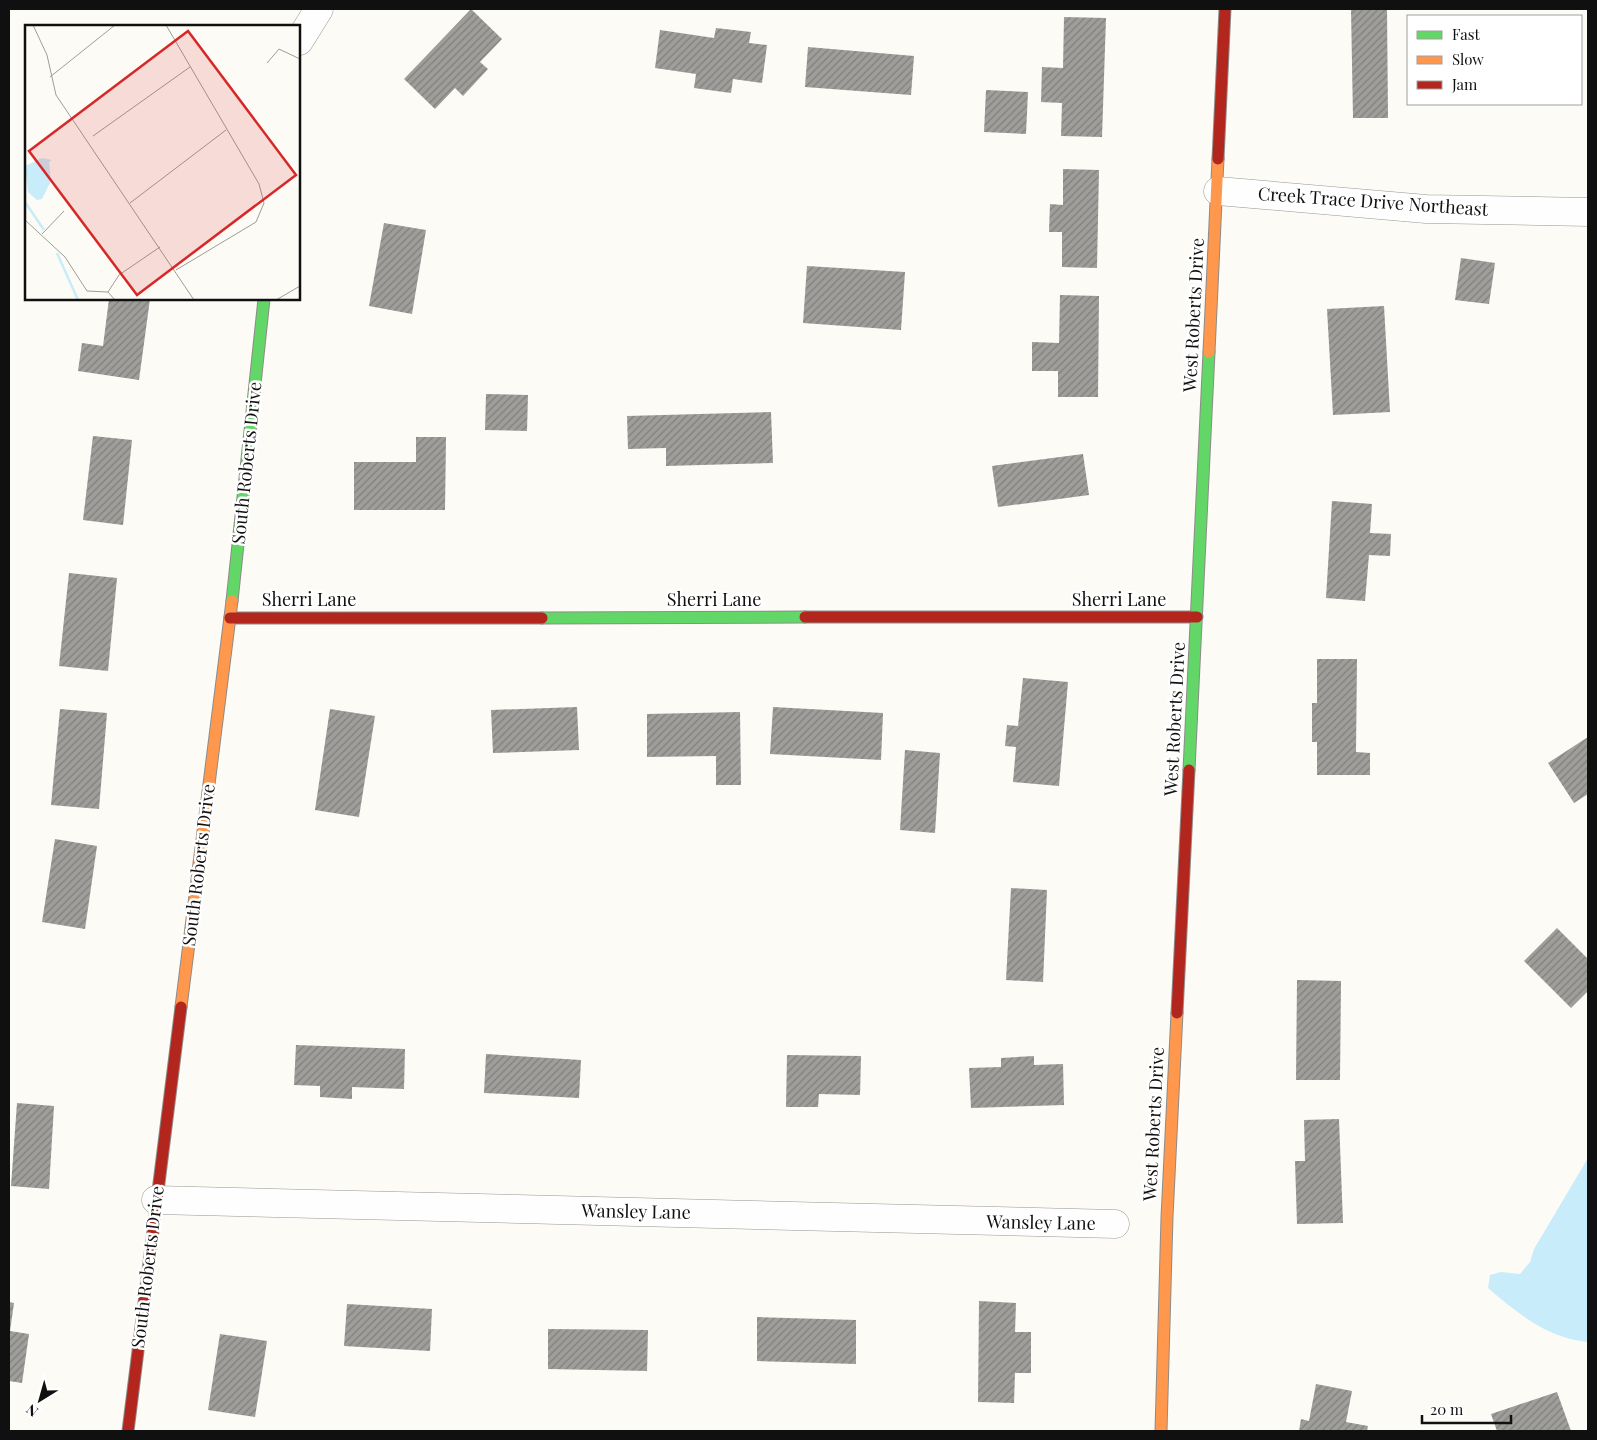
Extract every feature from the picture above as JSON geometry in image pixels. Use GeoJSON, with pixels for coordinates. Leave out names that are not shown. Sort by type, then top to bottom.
{"type":"FeatureCollection","features":[{"type":"Feature","properties":{"kind":"street"},"geometry":{"type":"LineString","coordinates":[[300,40],[319,9]]}},
{"type":"Feature","properties":{"kind":"street","name":"West Roberts Drive"},"geometry":{"type":"LineString","coordinates":[[1162,1431],[1167,1217],[1218,191],[1225,9]]}},
{"type":"Feature","properties":{"kind":"street","name":"Creek Trace Drive Northeast"},"geometry":{"type":"LineString","coordinates":[[1218,191],[1426,209],[1588,212]]}},
{"type":"Feature","properties":{"kind":"street","name":"South Roberts Drive"},"geometry":{"type":"LineString","coordinates":[[128,1431],[230,618],[264,300]]}},
{"type":"Feature","properties":{"kind":"street","name":"Sherri Lane"},"geometry":{"type":"LineString","coordinates":[[230,618],[1197,617]]}},
{"type":"Feature","properties":{"kind":"street","name":"Wansley Lane"},"geometry":{"type":"LineString","coordinates":[[156,1200],[1116,1224]]}},
{"type":"Feature","properties":{"kind":"water"},"geometry":{"type":"Polygon","coordinates":[[[1588,1158],[1588,1342],[1560,1336],[1534,1323],[1488,1288],[1490,1275],[1501,1272],[1520,1274],[1530,1262],[1534,1249],[1588,1158]]]}},
{"type":"Feature","properties":{"kind":"building"},"geometry":{"type":"Polygon","coordinates":[[[471,9],[502,39],[480,62],[488,69],[463,96],[455,88],[435,109],[404,79],[471,9]]]}},
{"type":"Feature","properties":{"kind":"building"},"geometry":{"type":"Polygon","coordinates":[[[1351,9],[1387,9],[1388,118],[1353,118],[1351,9]]]}},
{"type":"Feature","properties":{"kind":"building"},"geometry":{"type":"Polygon","coordinates":[[[1064,17],[1106,18],[1102,137],[1061,136],[1062,103],[1041,102],[1042,67],[1063,68],[1064,17]]]}},
{"type":"Feature","properties":{"kind":"building"},"geometry":{"type":"Polygon","coordinates":[[[716,28],[751,32],[749,43],[767,45],[762,83],[733,79],[731,93],[694,88],[696,74],[655,68],[660,30],[714,38],[716,28]]]}},
{"type":"Feature","properties":{"kind":"building"},"geometry":{"type":"Polygon","coordinates":[[[808,47],[914,56],[911,95],[805,87],[808,47]]]}},
{"type":"Feature","properties":{"kind":"building"},"geometry":{"type":"Polygon","coordinates":[[[986,90],[1028,92],[1026,134],[984,132],[986,90]]]}},
{"type":"Feature","properties":{"kind":"building"},"geometry":{"type":"Polygon","coordinates":[[[1063,169],[1099,170],[1097,268],[1062,267],[1062,232],[1049,232],[1050,204],[1063,205],[1063,169]]]}},
{"type":"Feature","properties":{"kind":"building"},"geometry":{"type":"Polygon","coordinates":[[[384,223],[426,230],[412,314],[369,306],[384,223]]]}},
{"type":"Feature","properties":{"kind":"building"},"geometry":{"type":"Polygon","coordinates":[[[1461,258],[1495,263],[1489,304],[1455,300],[1461,258]]]}},
{"type":"Feature","properties":{"kind":"building"},"geometry":{"type":"Polygon","coordinates":[[[807,266],[905,272],[901,330],[803,323],[807,266]]]}},
{"type":"Feature","properties":{"kind":"building"},"geometry":{"type":"Polygon","coordinates":[[[1060,295],[1099,296],[1098,397],[1058,397],[1058,371],[1032,371],[1032,342],[1059,343],[1060,295]]]}},
{"type":"Feature","properties":{"kind":"building"},"geometry":{"type":"Polygon","coordinates":[[[109,300],[150,300],[139,380],[78,371],[82,343],[103,346],[109,300]]]}},
{"type":"Feature","properties":{"kind":"building"},"geometry":{"type":"Polygon","coordinates":[[[1384,306],[1390,412],[1333,415],[1327,309],[1384,306]]]}},
{"type":"Feature","properties":{"kind":"building"},"geometry":{"type":"Polygon","coordinates":[[[486,394],[528,395],[527,431],[485,430],[486,394]]]}},
{"type":"Feature","properties":{"kind":"building"},"geometry":{"type":"Polygon","coordinates":[[[771,412],[773,463],[666,466],[666,448],[628,449],[627,416],[771,412]]]}},
{"type":"Feature","properties":{"kind":"building"},"geometry":{"type":"Polygon","coordinates":[[[93,436],[132,440],[123,525],[83,520],[93,436]]]}},
{"type":"Feature","properties":{"kind":"building"},"geometry":{"type":"Polygon","coordinates":[[[416,437],[446,437],[445,510],[354,510],[354,462],[416,462],[416,437]]]}},
{"type":"Feature","properties":{"kind":"building"},"geometry":{"type":"Polygon","coordinates":[[[1083,454],[1089,495],[998,507],[992,466],[1083,454]]]}},
{"type":"Feature","properties":{"kind":"building"},"geometry":{"type":"Polygon","coordinates":[[[1332,501],[1372,504],[1370,533],[1391,534],[1390,556],[1369,555],[1365,601],[1326,598],[1332,501]]]}},
{"type":"Feature","properties":{"kind":"building"},"geometry":{"type":"Polygon","coordinates":[[[69,573],[117,578],[108,671],[59,666],[69,573]]]}},
{"type":"Feature","properties":{"kind":"building"},"geometry":{"type":"Polygon","coordinates":[[[1317,659],[1357,659],[1356,752],[1370,753],[1370,775],[1317,775],[1317,742],[1312,742],[1312,703],[1317,703],[1317,659]]]}},
{"type":"Feature","properties":{"kind":"building"},"geometry":{"type":"Polygon","coordinates":[[[1023,678],[1068,682],[1059,786],[1013,782],[1016,747],[1005,746],[1007,725],[1018,726],[1023,678]]]}},
{"type":"Feature","properties":{"kind":"building"},"geometry":{"type":"Polygon","coordinates":[[[577,707],[579,750],[493,753],[491,710],[577,707]]]}},
{"type":"Feature","properties":{"kind":"building"},"geometry":{"type":"Polygon","coordinates":[[[773,707],[883,713],[881,760],[770,754],[773,707]]]}},
{"type":"Feature","properties":{"kind":"building"},"geometry":{"type":"Polygon","coordinates":[[[60,709],[107,713],[99,809],[51,805],[60,709]]]}},
{"type":"Feature","properties":{"kind":"building"},"geometry":{"type":"Polygon","coordinates":[[[330,709],[375,716],[359,817],[315,810],[330,709]]]}},
{"type":"Feature","properties":{"kind":"building"},"geometry":{"type":"Polygon","coordinates":[[[740,712],[741,785],[716,785],[716,756],[647,757],[647,714],[740,712]]]}},
{"type":"Feature","properties":{"kind":"building"},"geometry":{"type":"Polygon","coordinates":[[[1588,737],[1588,794],[1574,803],[1548,763],[1588,737]]]}},
{"type":"Feature","properties":{"kind":"building"},"geometry":{"type":"Polygon","coordinates":[[[905,750],[940,753],[935,833],[900,830],[905,750]]]}},
{"type":"Feature","properties":{"kind":"building"},"geometry":{"type":"Polygon","coordinates":[[[55,839],[97,846],[85,929],[42,922],[55,839]]]}},
{"type":"Feature","properties":{"kind":"building"},"geometry":{"type":"Polygon","coordinates":[[[1011,888],[1047,890],[1043,982],[1006,980],[1011,888]]]}},
{"type":"Feature","properties":{"kind":"building"},"geometry":{"type":"Polygon","coordinates":[[[1557,928],[1588,959],[1588,991],[1571,1008],[1524,961],[1557,928]]]}},
{"type":"Feature","properties":{"kind":"building"},"geometry":{"type":"Polygon","coordinates":[[[1297,980],[1341,981],[1340,1080],[1296,1080],[1297,980]]]}},
{"type":"Feature","properties":{"kind":"building"},"geometry":{"type":"Polygon","coordinates":[[[296,1045],[405,1049],[404,1089],[352,1087],[352,1099],[320,1097],[320,1086],[294,1085],[296,1045]]]}},
{"type":"Feature","properties":{"kind":"building"},"geometry":{"type":"Polygon","coordinates":[[[486,1054],[581,1060],[579,1098],[484,1093],[486,1054]]]}},
{"type":"Feature","properties":{"kind":"building"},"geometry":{"type":"Polygon","coordinates":[[[787,1055],[861,1056],[860,1095],[819,1094],[818,1107],[786,1107],[787,1055]]]}},
{"type":"Feature","properties":{"kind":"building"},"geometry":{"type":"Polygon","coordinates":[[[1034,1056],[1034,1065],[1063,1064],[1064,1105],[971,1108],[969,1068],[1001,1067],[1001,1058],[1034,1056]]]}},
{"type":"Feature","properties":{"kind":"building"},"geometry":{"type":"Polygon","coordinates":[[[17,1103],[54,1106],[49,1189],[11,1186],[17,1103]]]}},
{"type":"Feature","properties":{"kind":"building"},"geometry":{"type":"Polygon","coordinates":[[[1339,1119],[1343,1223],[1297,1224],[1295,1161],[1305,1161],[1304,1120],[1339,1119]]]}},
{"type":"Feature","properties":{"kind":"building"},"geometry":{"type":"Polygon","coordinates":[[[979,1301],[1016,1303],[1015,1332],[1031,1332],[1031,1373],[1015,1373],[1014,1403],[978,1402],[979,1301]]]}},
{"type":"Feature","properties":{"kind":"building"},"geometry":{"type":"Polygon","coordinates":[[[9,1302],[14,1303],[10,1331],[29,1334],[22,1383],[9,1381],[9,1302]]]}},
{"type":"Feature","properties":{"kind":"building"},"geometry":{"type":"Polygon","coordinates":[[[347,1304],[432,1309],[430,1351],[344,1346],[347,1304]]]}},
{"type":"Feature","properties":{"kind":"building"},"geometry":{"type":"Polygon","coordinates":[[[757,1317],[856,1320],[856,1364],[757,1361],[757,1317]]]}},
{"type":"Feature","properties":{"kind":"building"},"geometry":{"type":"Polygon","coordinates":[[[548,1329],[648,1330],[647,1371],[548,1369],[548,1329]]]}},
{"type":"Feature","properties":{"kind":"building"},"geometry":{"type":"Polygon","coordinates":[[[220,1334],[267,1341],[255,1417],[208,1410],[220,1334]]]}},
{"type":"Feature","properties":{"kind":"building"},"geometry":{"type":"Polygon","coordinates":[[[1316,1384],[1352,1391],[1346,1422],[1368,1426],[1367,1431],[1299,1431],[1301,1419],[1309,1421],[1316,1384]]]}},
{"type":"Feature","properties":{"kind":"building"},"geometry":{"type":"Polygon","coordinates":[[[1557,1392],[1571,1431],[1497,1431],[1491,1414],[1557,1392]]]}},
{"type":"Feature","properties":{"kind":"traffic: fast"},"geometry":{"type":"LineString","coordinates":[[232,601],[264,300]]}},
{"type":"Feature","properties":{"kind":"traffic: fast"},"geometry":{"type":"LineString","coordinates":[[1189,770],[1209,352]]}},
{"type":"Feature","properties":{"kind":"traffic: fast"},"geometry":{"type":"LineString","coordinates":[[542,618],[805,617]]}},
{"type":"Feature","properties":{"kind":"traffic: slow"},"geometry":{"type":"LineString","coordinates":[[1209,352],[1218,159]]}},
{"type":"Feature","properties":{"kind":"traffic: slow"},"geometry":{"type":"LineString","coordinates":[[181,1007],[232,601]]}},
{"type":"Feature","properties":{"kind":"traffic: slow"},"geometry":{"type":"LineString","coordinates":[[1161,1431],[1167,1217],[1177,1013]]}},
{"type":"Feature","properties":{"kind":"traffic: jam"},"geometry":{"type":"LineString","coordinates":[[1218,159],[1225,9]]}},
{"type":"Feature","properties":{"kind":"traffic: jam"},"geometry":{"type":"LineString","coordinates":[[805,617],[1197,617]]}},
{"type":"Feature","properties":{"kind":"traffic: jam"},"geometry":{"type":"LineString","coordinates":[[230,618],[542,618]]}},
{"type":"Feature","properties":{"kind":"traffic: jam"},"geometry":{"type":"LineString","coordinates":[[1177,1013],[1189,770]]}},
{"type":"Feature","properties":{"kind":"traffic: jam"},"geometry":{"type":"LineString","coordinates":[[128,1431],[181,1007]]}}]}
